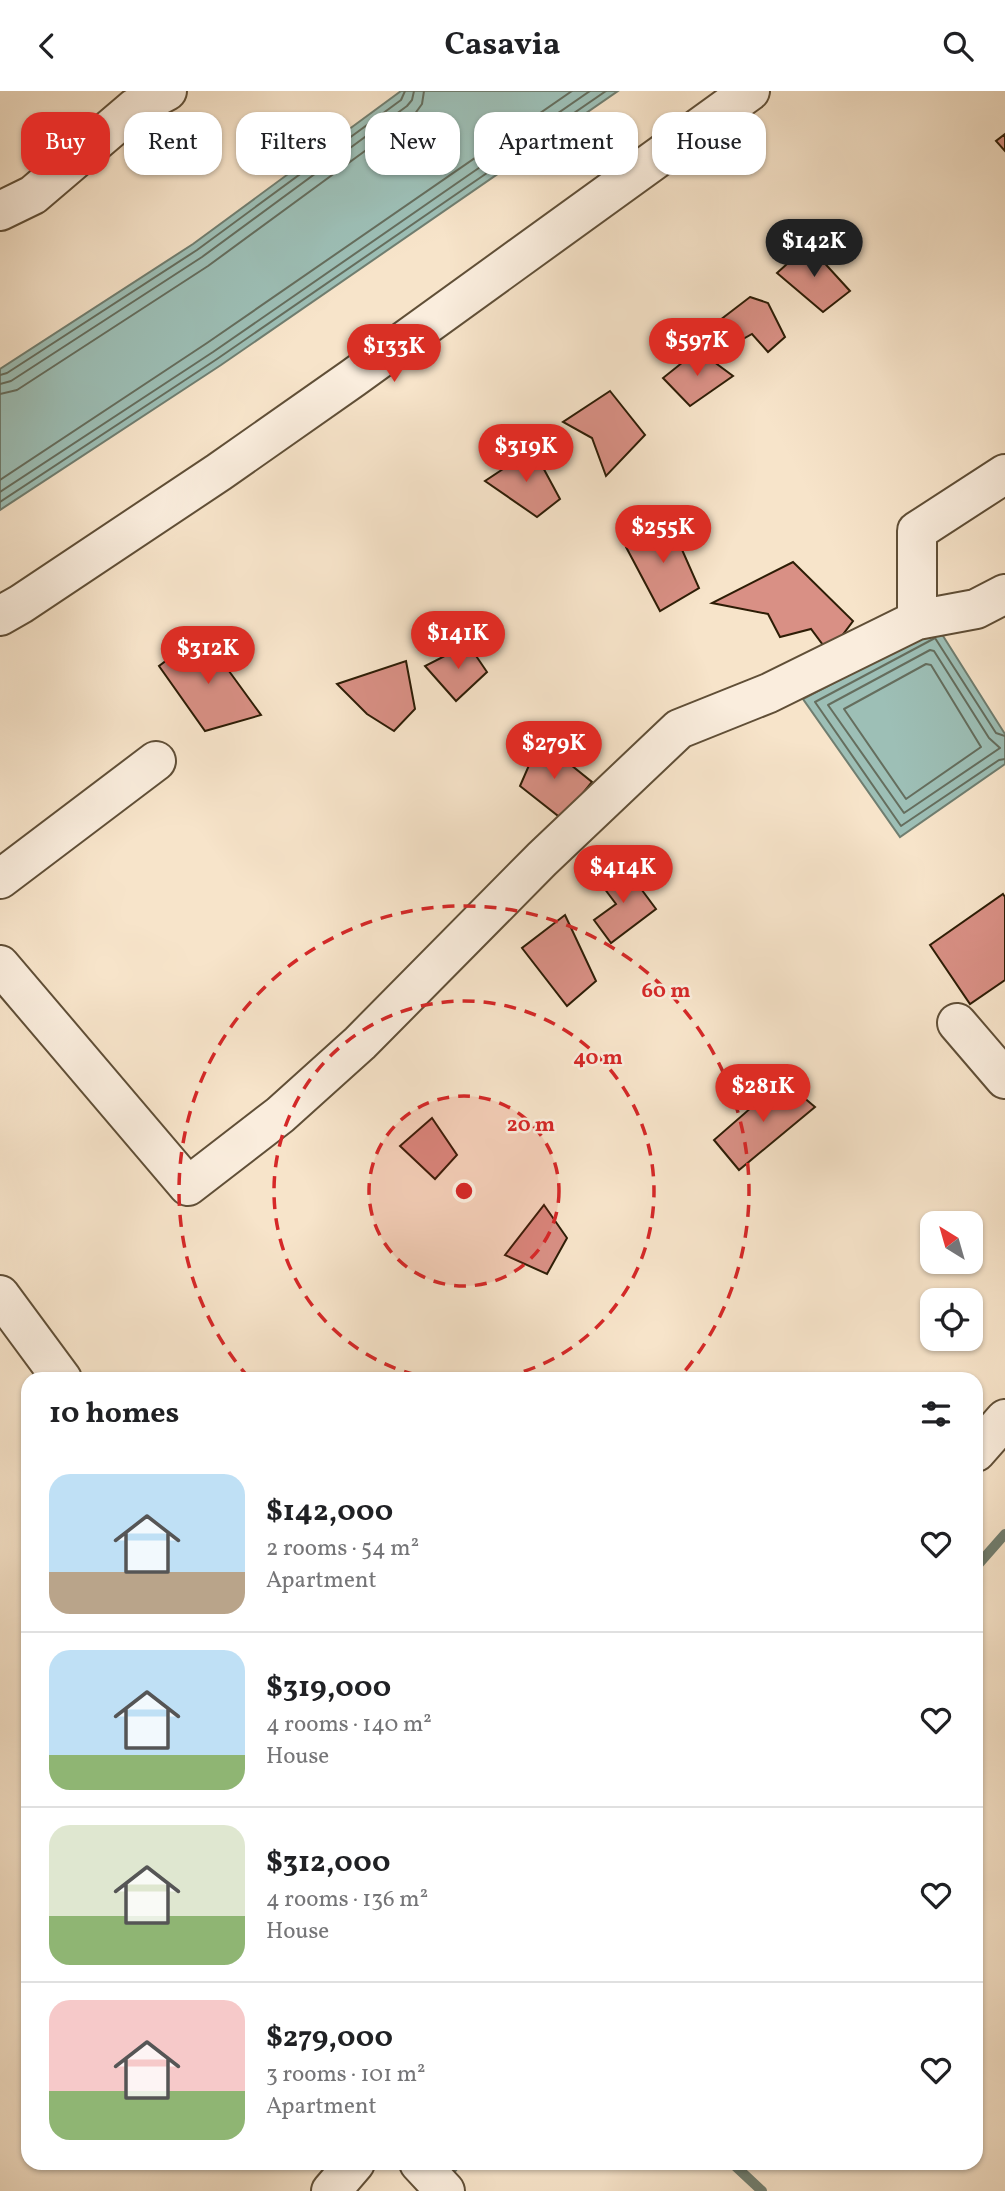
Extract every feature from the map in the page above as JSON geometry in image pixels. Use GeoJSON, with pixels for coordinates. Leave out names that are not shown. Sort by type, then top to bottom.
{"type":"FeatureCollection","features":[{"type":"Feature","properties":{"kind":"street"},"geometry":{"type":"LineString","coordinates":[[0,211],[33,195],[135,108],[167,91]]}},
{"type":"Feature","properties":{"kind":"street"},"geometry":{"type":"LineString","coordinates":[[0,616],[231,464],[750,91]]}},
{"type":"Feature","properties":{"kind":"street"},"geometry":{"type":"LineString","coordinates":[[917,620],[917,530],[1005,474]]}},
{"type":"Feature","properties":{"kind":"street"},"geometry":{"type":"LineString","coordinates":[[0,965],[187,1186],[280,1115],[360,1043],[542,859],[679,729],[769,693],[917,620],[976,609],[1005,594]]}},
{"type":"Feature","properties":{"kind":"street"},"geometry":{"type":"LineString","coordinates":[[0,879],[156,761]]}},
{"type":"Feature","properties":{"kind":"street"},"geometry":{"type":"LineString","coordinates":[[957,1023],[1005,1079]]}},
{"type":"Feature","properties":{"kind":"street"},"geometry":{"type":"LineString","coordinates":[[0,1295],[57,1372]]}},
{"type":"Feature","properties":{"kind":"street"},"geometry":{"type":"LineString","coordinates":[[983,1444],[1005,1419]]}},
{"type":"Feature","properties":{"kind":"street"},"geometry":{"type":"LineString","coordinates":[[331,2191],[349,2170]]}},
{"type":"Feature","properties":{"kind":"street"},"geometry":{"type":"LineString","coordinates":[[426,2170],[445,2191]]}},
{"type":"Feature","properties":{"kind":"water"},"geometry":{"type":"Polygon","coordinates":[[[401,91],[618,91],[588,112],[474,112],[474,175],[496,175],[221,365],[0,510],[0,369],[193,244],[287,175],[351,175],[351,128],[365,117],[365,175],[460,175],[460,112],[372,112],[401,91]]]}},
{"type":"Feature","properties":{"kind":"water"},"geometry":{"type":"Polygon","coordinates":[[[938,628],[1005,734],[1005,764],[900,837],[803,699],[938,628]]]}},
{"type":"Feature","properties":{"kind":"building"},"geometry":{"type":"Polygon","coordinates":[[[1005,134],[1005,151],[996,141],[1005,134]]]}},
{"type":"Feature","properties":{"kind":"building"},"geometry":{"type":"Polygon","coordinates":[[[808,245],[850,291],[823,312],[777,273],[808,245]]]}},
{"type":"Feature","properties":{"kind":"building"},"geometry":{"type":"Polygon","coordinates":[[[750,297],[768,303],[785,337],[768,352],[752,334],[720,352],[707,330],[750,297]]]}},
{"type":"Feature","properties":{"kind":"building"},"geometry":{"type":"Polygon","coordinates":[[[698,350],[733,376],[690,406],[663,378],[698,350]]]}},
{"type":"Feature","properties":{"kind":"building"},"geometry":{"type":"Polygon","coordinates":[[[610,391],[645,435],[606,476],[592,438],[563,422],[610,391]]]}},
{"type":"Feature","properties":{"kind":"building"},"geometry":{"type":"Polygon","coordinates":[[[533,449],[560,499],[537,517],[485,481],[533,449]]]}},
{"type":"Feature","properties":{"kind":"building"},"geometry":{"type":"Polygon","coordinates":[[[668,518],[699,588],[660,611],[626,547],[668,518]]]}},
{"type":"Feature","properties":{"kind":"building"},"geometry":{"type":"Polygon","coordinates":[[[793,562],[853,621],[829,653],[811,629],[780,637],[768,614],[712,603],[793,562]]]}},
{"type":"Feature","properties":{"kind":"building"},"geometry":{"type":"Polygon","coordinates":[[[202,634],[261,715],[205,731],[159,666],[202,634]]]}},
{"type":"Feature","properties":{"kind":"building"},"geometry":{"type":"Polygon","coordinates":[[[468,644],[487,672],[456,701],[425,666],[468,644]]]}},
{"type":"Feature","properties":{"kind":"building"},"geometry":{"type":"Polygon","coordinates":[[[406,661],[415,709],[394,731],[367,714],[337,684],[406,661]]]}},
{"type":"Feature","properties":{"kind":"building"},"geometry":{"type":"Polygon","coordinates":[[[540,740],[592,782],[562,819],[520,786],[540,740]]]}},
{"type":"Feature","properties":{"kind":"building"},"geometry":{"type":"Polygon","coordinates":[[[624,866],[656,909],[611,943],[594,920],[616,904],[601,884],[624,866]]]}},
{"type":"Feature","properties":{"kind":"building"},"geometry":{"type":"Polygon","coordinates":[[[1003,894],[1005,980],[970,1004],[930,945],[1003,894]]]}},
{"type":"Feature","properties":{"kind":"building"},"geometry":{"type":"Polygon","coordinates":[[[565,915],[596,981],[567,1006],[522,948],[565,915]]]}},
{"type":"Feature","properties":{"kind":"building"},"geometry":{"type":"Polygon","coordinates":[[[783,1080],[815,1107],[739,1170],[714,1140],[783,1080]]]}},
{"type":"Feature","properties":{"kind":"building"},"geometry":{"type":"Polygon","coordinates":[[[432,1118],[457,1155],[435,1179],[400,1146],[432,1118]]]}},
{"type":"Feature","properties":{"kind":"building"},"geometry":{"type":"Polygon","coordinates":[[[544,1205],[567,1238],[547,1274],[505,1255],[544,1205]]]}},
{"type":"Feature","properties":{"kind":"waterway"},"geometry":{"type":"LineString","coordinates":[[983,1559],[1005,1534]]}},
{"type":"Feature","properties":{"kind":"waterway"},"geometry":{"type":"LineString","coordinates":[[445,2177],[451,2170]]}},
{"type":"Feature","properties":{"kind":"waterway"},"geometry":{"type":"LineString","coordinates":[[740,2170],[762,2191]]}}]}
